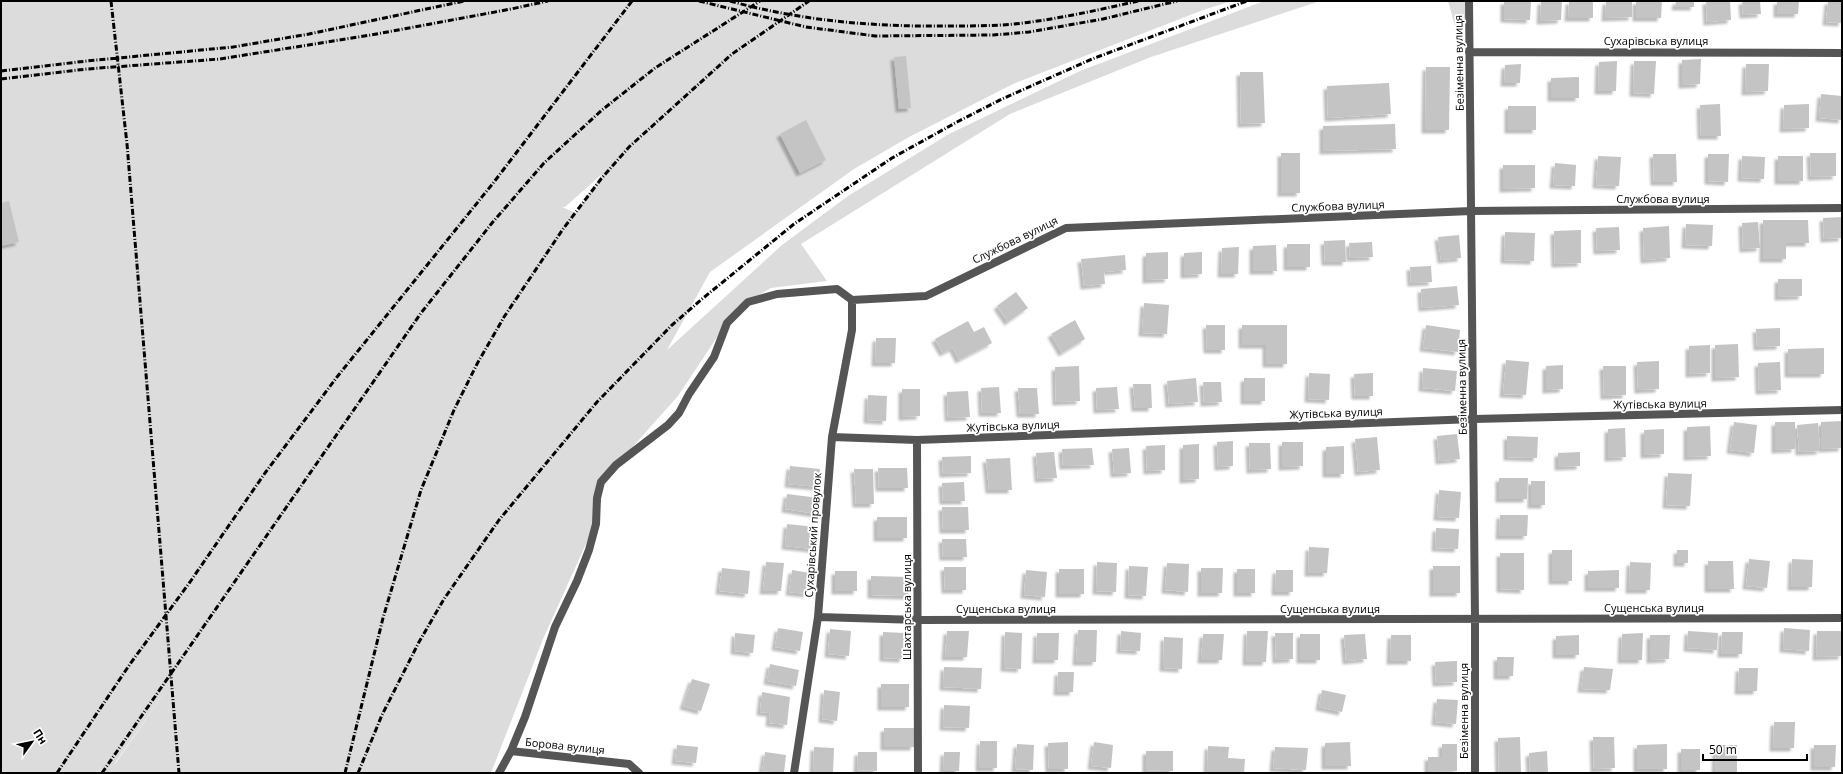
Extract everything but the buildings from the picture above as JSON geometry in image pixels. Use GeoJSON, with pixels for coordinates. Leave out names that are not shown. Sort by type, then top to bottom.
{"type":"FeatureCollection","features":[{"type":"Feature","properties":{"kind":"street","name":"Безіменна вулиця"},"geometry":{"type":"LineString","coordinates":[[1469,1],[1474,419],[1475,773]]}},
{"type":"Feature","properties":{"kind":"street","name":"Сухарівська вулиця"},"geometry":{"type":"LineString","coordinates":[[1469,52],[1842,53]]}},
{"type":"Feature","properties":{"kind":"street","name":"Службова вулиця"},"geometry":{"type":"LineString","coordinates":[[852,300],[926,296],[1066,228],[1471,211],[1842,208]]}},
{"type":"Feature","properties":{"kind":"street"},"geometry":{"type":"LineString","coordinates":[[511,751],[524,718],[555,627],[577,581],[589,550],[596,524],[597,498],[601,482],[616,465],[680,414],[689,394],[714,357],[727,323],[748,302],[776,294],[837,289],[852,300]]}},
{"type":"Feature","properties":{"kind":"street","name":"Сухарівський провулок"},"geometry":{"type":"LineString","coordinates":[[794,773],[818,617],[832,437],[852,330],[852,300]]}},
{"type":"Feature","properties":{"kind":"street","name":"Жутівська вулиця"},"geometry":{"type":"LineString","coordinates":[[832,437],[917,440],[1474,419],[1842,410]]}},
{"type":"Feature","properties":{"kind":"street","name":"Шахтарська вулиця"},"geometry":{"type":"LineString","coordinates":[[917,440],[919,620],[918,773]]}},
{"type":"Feature","properties":{"kind":"street","name":"Сущенська вулиця"},"geometry":{"type":"LineString","coordinates":[[818,617],[919,620],[1475,620],[1842,618]]}},
{"type":"Feature","properties":{"kind":"street","name":"Борова вулиця"},"geometry":{"type":"LineString","coordinates":[[499,773],[511,751],[629,764],[639,773]]}},
{"type":"Feature","properties":{"kind":"shaded area"},"geometry":{"type":"Polygon","coordinates":[[[1,1],[1232,1],[1203,10],[1013,84],[909,137],[854,169],[710,272],[667,350],[782,245],[848,196],[949,134],[1080,71],[1264,1],[1320,1],[1151,57],[1010,114],[801,244],[827,281],[771,288],[737,307],[678,396],[604,479],[590,535],[543,639],[491,773],[1,773],[1,1]],[[602,174],[565,207],[562,207],[576,213],[602,174]],[[176,676],[115,763],[115,764],[176,676]]]}},
{"type":"Feature","properties":{"kind":"shaded area"},"geometry":{"type":"Polygon","coordinates":[[[1448,1],[1470,1],[1466,17],[1456,30],[1448,1]]]}},
{"type":"Feature","properties":{"kind":"railway"},"geometry":{"type":"LineString","coordinates":[[111,1],[127,144],[179,773]]}},
{"type":"Feature","properties":{"kind":"railway"},"geometry":{"type":"LineString","coordinates":[[1,71],[233,47],[309,34],[464,1]]}},
{"type":"Feature","properties":{"kind":"railway"},"geometry":{"type":"LineString","coordinates":[[1,79],[87,69],[220,59],[371,35],[548,1]]}},
{"type":"Feature","properties":{"kind":"railway"},"geometry":{"type":"LineString","coordinates":[[57,773],[130,664],[190,582],[265,473],[337,377],[494,182],[632,1]]}},
{"type":"Feature","properties":{"kind":"railway"},"geometry":{"type":"LineString","coordinates":[[699,1],[806,27],[875,36],[993,35],[1029,32],[1103,19],[1177,1]]}},
{"type":"Feature","properties":{"kind":"railway"},"geometry":{"type":"LineString","coordinates":[[730,1],[757,8],[811,18],[866,24],[922,26],[980,26],[1021,23],[1098,10],[1138,1]]}},
{"type":"Feature","properties":{"kind":"railway"},"geometry":{"type":"LineString","coordinates":[[102,773],[421,313],[492,223],[544,163],[602,110],[655,68],[760,1]]}},
{"type":"Feature","properties":{"kind":"railway"},"geometry":{"type":"LineString","coordinates":[[345,773],[383,618],[421,490],[454,410],[477,364],[504,317],[563,229],[601,179],[629,147],[732,54],[809,1]]}},
{"type":"Feature","properties":{"kind":"railway"},"geometry":{"type":"LineString","coordinates":[[358,773],[382,715],[419,642],[444,599],[499,520],[597,402],[672,325],[794,224],[892,158],[1002,99],[1092,59],[1247,1]]}}]}
